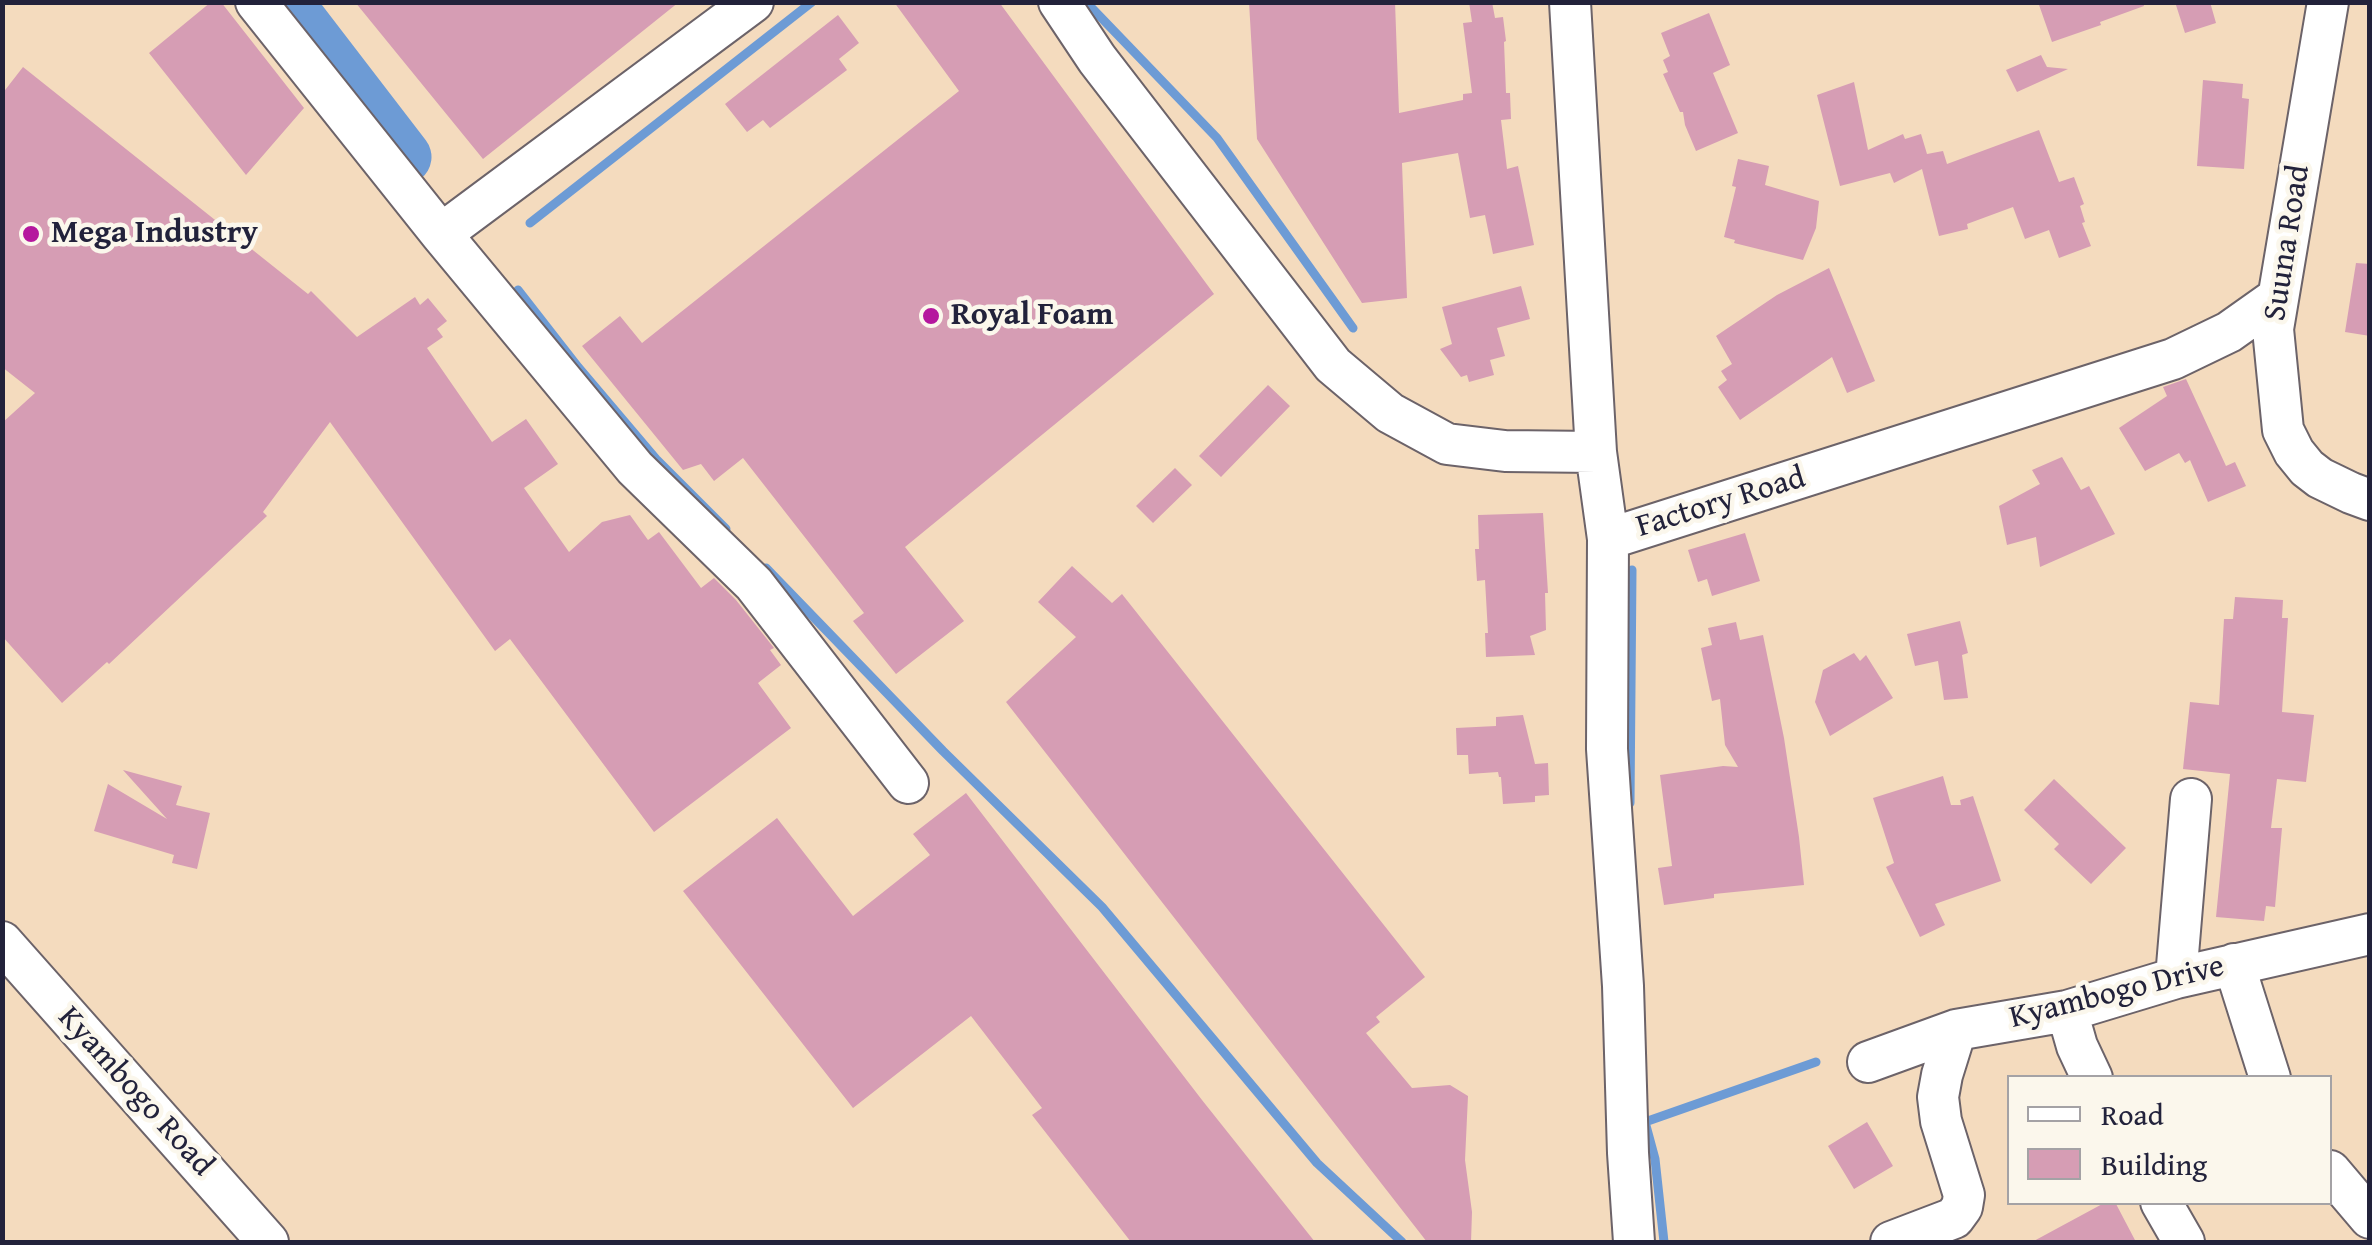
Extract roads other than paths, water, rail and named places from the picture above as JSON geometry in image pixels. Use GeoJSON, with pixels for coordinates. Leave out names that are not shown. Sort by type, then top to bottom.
{"type":"FeatureCollection","features":[{"type":"Feature","properties":{"kind":"street"},"geometry":{"type":"LineString","coordinates":[[256,2],[634,468],[754,584],[908,783]]}},
{"type":"Feature","properties":{"kind":"street"},"geometry":{"type":"LineString","coordinates":[[441,234],[753,2]]}},
{"type":"Feature","properties":{"kind":"street"},"geometry":{"type":"LineString","coordinates":[[1059,2],[1097,59],[1332,364],[1390,413],[1447,444],[1596,452]]}},
{"type":"Feature","properties":{"kind":"street","name":"Factory Road"},"geometry":{"type":"LineString","coordinates":[[1570,2],[1596,452],[1608,539],[2173,360],[2229,332],[2277,298]]}},
{"type":"Feature","properties":{"kind":"street","name":"Suuna Road"},"geometry":{"type":"LineString","coordinates":[[2328,2],[2273,329],[2283,430],[2294,452],[2306,468],[2370,500]]}},
{"type":"Feature","properties":{"kind":"street"},"geometry":{"type":"LineString","coordinates":[[1608,539],[1607,750],[1623,986],[1634,1242]]}},
{"type":"Feature","properties":{"kind":"street"},"geometry":{"type":"LineString","coordinates":[[2176,978],[2190,799]]}},
{"type":"Feature","properties":{"kind":"street","name":"Kyambogo Drive"},"geometry":{"type":"LineString","coordinates":[[1868,1062],[1956,1030],[2067,1011],[2176,978],[2370,934]]}},
{"type":"Feature","properties":{"kind":"street","name":"Kyambogo Road"},"geometry":{"type":"LineString","coordinates":[[2,942],[268,1242]]}},
{"type":"Feature","properties":{"kind":"street"},"geometry":{"type":"LineString","coordinates":[[2234,964],[2269,1075]]}},
{"type":"Feature","properties":{"kind":"street"},"geometry":{"type":"LineString","coordinates":[[2067,1011],[2091,1075]]}},
{"type":"Feature","properties":{"kind":"street"},"geometry":{"type":"LineString","coordinates":[[1891,1242],[1954,1218],[1962,1207],[1964,1195],[1938,1098],[1956,1030]]}},
{"type":"Feature","properties":{"kind":"street"},"geometry":{"type":"LineString","coordinates":[[2332,1173],[2370,1218]]}},
{"type":"Feature","properties":{"kind":"street"},"geometry":{"type":"LineString","coordinates":[[2164,1205],[2184,1242]]}},
{"type":"Feature","properties":{"kind":"waterway"},"geometry":{"type":"LineString","coordinates":[[285,2],[404,157]]}},
{"type":"Feature","properties":{"kind":"waterway"},"geometry":{"type":"LineString","coordinates":[[530,223],[812,2]]}},
{"type":"Feature","properties":{"kind":"waterway"},"geometry":{"type":"LineString","coordinates":[[1086,2],[1217,138],[1353,328]]}},
{"type":"Feature","properties":{"kind":"waterway"},"geometry":{"type":"LineString","coordinates":[[518,290],[656,459],[726,529]]}},
{"type":"Feature","properties":{"kind":"waterway"},"geometry":{"type":"LineString","coordinates":[[766,568],[943,751],[1102,907],[1317,1163],[1402,1242]]}},
{"type":"Feature","properties":{"kind":"waterway"},"geometry":{"type":"LineString","coordinates":[[1630,803],[1632,570]]}},
{"type":"Feature","properties":{"kind":"waterway"},"geometry":{"type":"LineString","coordinates":[[1645,1122],[1816,1062]]}},
{"type":"Feature","properties":{"kind":"waterway"},"geometry":{"type":"LineString","coordinates":[[1645,1122],[1655,1159],[1664,1242]]}},
{"type":"Feature","properties":{"kind":"place","name":"Mega Industry"},"geometry":{"type":"Point","coordinates":[31,234]}},
{"type":"Feature","properties":{"kind":"place","name":"Royal Foam"},"geometry":{"type":"Point","coordinates":[931,316]}}]}
